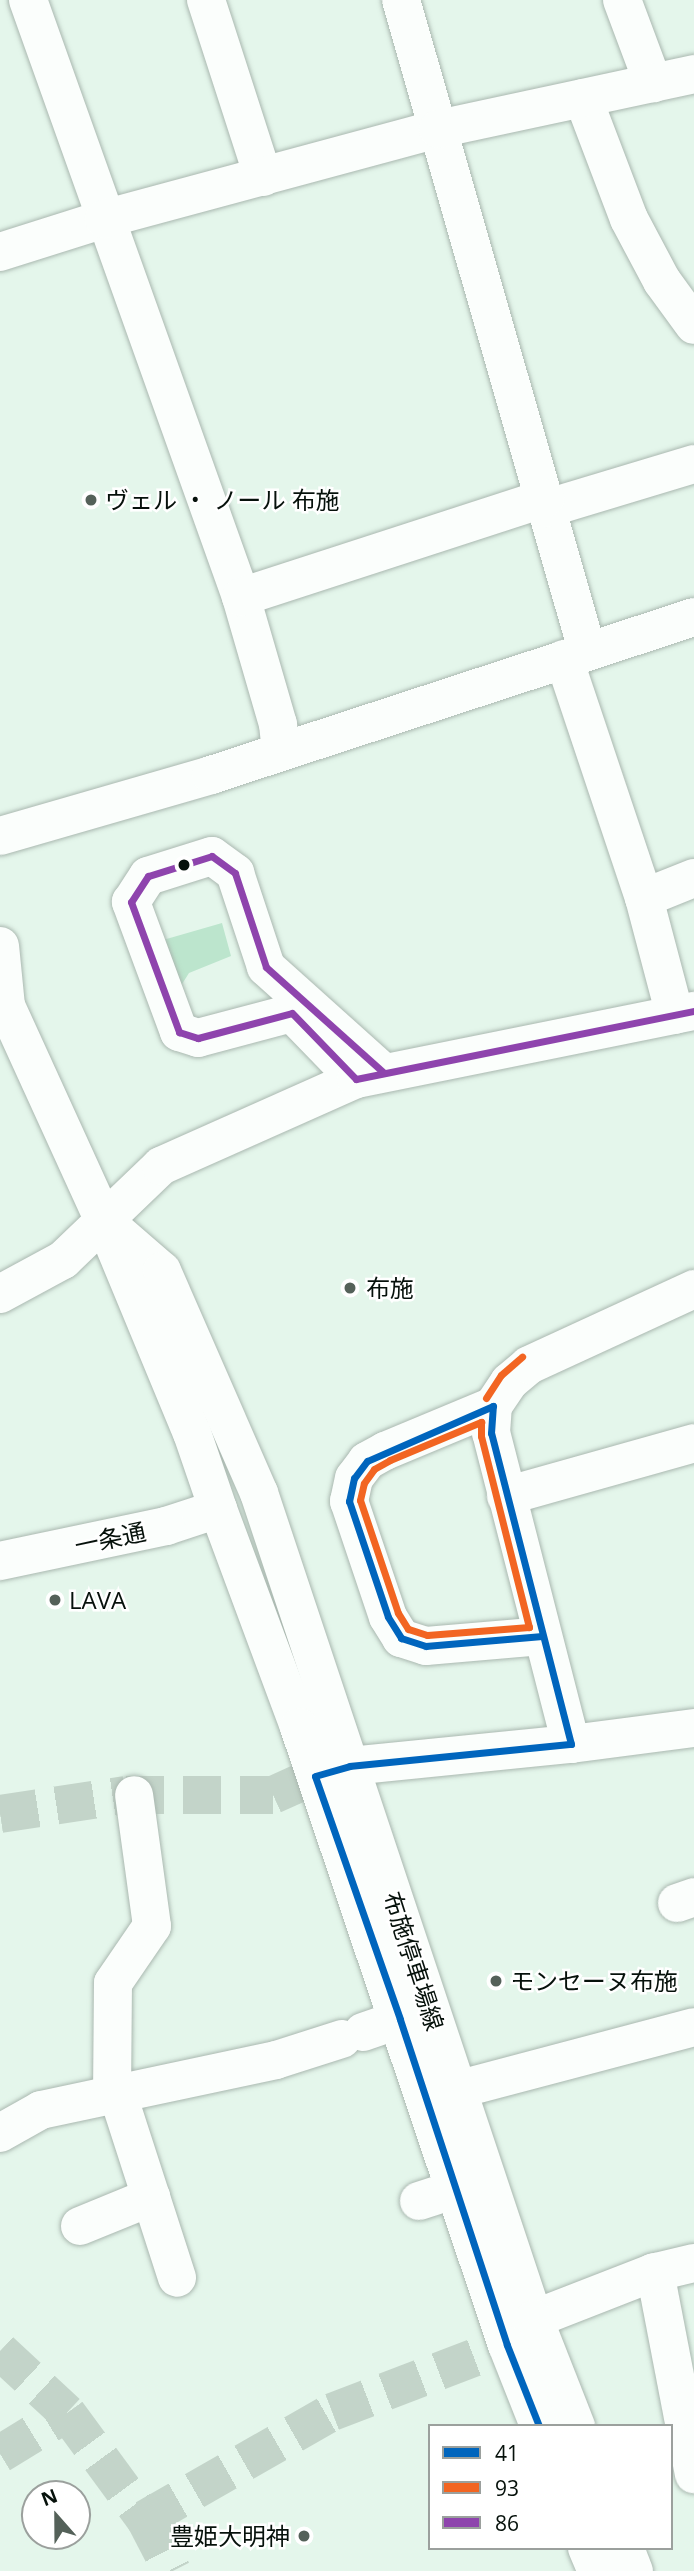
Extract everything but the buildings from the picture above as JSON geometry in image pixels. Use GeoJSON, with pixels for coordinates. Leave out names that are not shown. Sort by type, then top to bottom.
{"type":"FeatureCollection","features":[{"type":"Feature","properties":{"kind":"street"},"geometry":{"type":"LineString","coordinates":[[28,0],[241,597],[278,723],[281,752]]}},
{"type":"Feature","properties":{"kind":"street"},"geometry":{"type":"LineString","coordinates":[[206,0],[262,177]]}},
{"type":"Feature","properties":{"kind":"street"},"geometry":{"type":"LineString","coordinates":[[0,1294],[63,1260],[161,1166],[370,1075],[684,1013],[644,898],[576,654],[546,503],[401,0]]}},
{"type":"Feature","properties":{"kind":"street"},"geometry":{"type":"LineString","coordinates":[[622,0],[653,83]]}},
{"type":"Feature","properties":{"kind":"street"},"geometry":{"type":"LineString","coordinates":[[3,243],[104,219],[438,129],[694,74]]}},
{"type":"Feature","properties":{"kind":"street"},"geometry":{"type":"LineString","coordinates":[[583,98],[629,219],[662,281],[694,325]]}},
{"type":"Feature","properties":{"kind":"street"},"geometry":{"type":"LineString","coordinates":[[241,597],[546,503],[694,464]]}},
{"type":"Feature","properties":{"kind":"street"},"geometry":{"type":"LineString","coordinates":[[0,836],[281,752],[694,617]]}},
{"type":"Feature","properties":{"kind":"street"},"geometry":{"type":"LineString","coordinates":[[212,856],[235,873],[265,967],[370,1075],[292,1013],[198,1038],[179,1032],[131,902],[148,876],[212,856]]}},
{"type":"Feature","properties":{"kind":"street"},"geometry":{"type":"LineString","coordinates":[[644,898],[694,878]]}},
{"type":"Feature","properties":{"kind":"street","name":"布施停車場線"},"geometry":{"type":"LineString","coordinates":[[0,946],[3,1002],[104,1221],[192,1433],[218,1509],[333,1771],[456,2090],[521,2332],[539,2424]]}},
{"type":"Feature","properties":{"kind":"street","name":"布施停車場線"},"geometry":{"type":"LineString","coordinates":[[104,1221],[162,1271],[259,1493],[400,2019],[456,2189],[521,2332],[575,2424]]}},
{"type":"Feature","properties":{"kind":"street"},"geometry":{"type":"LineString","coordinates":[[571,1744],[491,1433],[493,1406],[509,1382],[529,1365],[694,1289]]}},
{"type":"Feature","properties":{"kind":"street"},"geometry":{"type":"LineString","coordinates":[[493,1406],[367,1461],[354,1478],[349,1501],[388,1617],[401,1638],[426,1646],[542,1636]]}},
{"type":"Feature","properties":{"kind":"street"},"geometry":{"type":"LineString","coordinates":[[506,1496],[694,1443]]}},
{"type":"Feature","properties":{"kind":"street","name":"一条通"},"geometry":{"type":"LineString","coordinates":[[0,1561],[166,1526],[218,1509]]}},
{"type":"Feature","properties":{"kind":"street"},"geometry":{"type":"LineString","coordinates":[[333,1771],[694,1728]]}},
{"type":"Feature","properties":{"kind":"street"},"geometry":{"type":"LineString","coordinates":[[134,1795],[152,1926],[113,1983],[115,2096],[177,2278]]}},
{"type":"Feature","properties":{"kind":"street"},"geometry":{"type":"LineString","coordinates":[[0,2133],[41,2110],[276,2060],[400,2019]]}},
{"type":"Feature","properties":{"kind":"street"},"geometry":{"type":"LineString","coordinates":[[456,2090],[694,2027]]}},
{"type":"Feature","properties":{"kind":"street"},"geometry":{"type":"LineString","coordinates":[[419,2201],[456,2189]]}},
{"type":"Feature","properties":{"kind":"street"},"geometry":{"type":"LineString","coordinates":[[80,2226],[151,2197]]}},
{"type":"Feature","properties":{"kind":"street"},"geometry":{"type":"LineString","coordinates":[[521,2332],[655,2272],[694,2263]]}},
{"type":"Feature","properties":{"kind":"street"},"geometry":{"type":"LineString","coordinates":[[655,2272],[694,2474]]}},
{"type":"Feature","properties":{"kind":"street"},"geometry":{"type":"LineString","coordinates":[[588,2550],[597,2571]]}},
{"type":"Feature","properties":{"kind":"street"},"geometry":{"type":"LineString","coordinates":[[626,2550],[634,2571]]}},
{"type":"Feature","properties":{"kind":"green space"},"geometry":{"type":"Polygon","coordinates":[[[222,923],[231,956],[189,973],[177,992],[163,940],[222,923]]]}},
{"type":"Feature","properties":{"kind":"tunnel"},"geometry":{"type":"LineString","coordinates":[[0,1814],[126,1795],[273,1795],[315,1776]]}},
{"type":"Feature","properties":{"kind":"tunnel"},"geometry":{"type":"LineString","coordinates":[[145,2519],[332,2412],[507,2345]]}},
{"type":"Feature","properties":{"kind":"tunnel"},"geometry":{"type":"LineString","coordinates":[[0,2351],[67,2413],[145,2519],[172,2571]]}},
{"type":"Feature","properties":{"kind":"tunnel"},"geometry":{"type":"LineString","coordinates":[[0,2454],[67,2413]]}},
{"type":"Feature","properties":{"kind":"transit line","name":"86"},"geometry":{"type":"LineString","coordinates":[[383,1072],[266,967],[235,873],[212,856],[148,876],[131,902],[179,1032],[198,1038],[292,1013],[356,1079],[694,1011]]}},
{"type":"Feature","properties":{"kind":"transit line","name":"93"},"geometry":{"type":"LineString","coordinates":[[486,1398],[501,1375],[522,1357]]}},
{"type":"Feature","properties":{"kind":"transit line","name":"41"},"geometry":{"type":"LineString","coordinates":[[538,2424],[507,2345],[400,2019],[315,1776],[350,1766],[571,1744],[491,1433],[493,1406],[367,1461],[354,1478],[349,1501],[388,1617],[401,1638],[426,1646],[542,1636]]}},
{"type":"Feature","properties":{"kind":"transit line","name":"93"},"geometry":{"type":"LineString","coordinates":[[481,1422],[481,1436],[529,1627],[427,1635],[408,1629],[398,1613],[360,1500],[364,1483],[374,1469],[390,1460],[481,1422]]}},
{"type":"Feature","properties":{"kind":"place","name":"ヴェル ・ ノール 布施"},"geometry":{"type":"Point","coordinates":[91,500]}},
{"type":"Feature","properties":{"kind":"place","name":"布施"},"geometry":{"type":"Point","coordinates":[350,1288]}},
{"type":"Feature","properties":{"kind":"place","name":"LAVA"},"geometry":{"type":"Point","coordinates":[55,1600]}},
{"type":"Feature","properties":{"kind":"place","name":"モンセーヌ布施"},"geometry":{"type":"Point","coordinates":[496,1981]}},
{"type":"Feature","properties":{"kind":"place","name":"豊姫大明神"},"geometry":{"type":"Point","coordinates":[304,2536]}}]}
